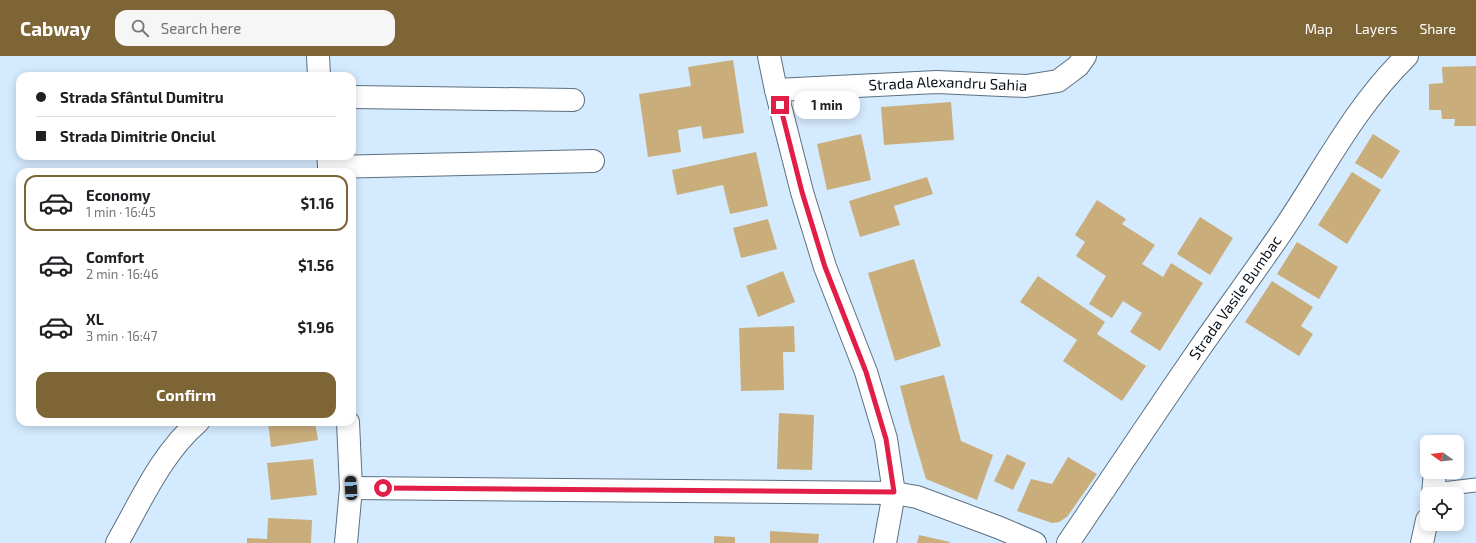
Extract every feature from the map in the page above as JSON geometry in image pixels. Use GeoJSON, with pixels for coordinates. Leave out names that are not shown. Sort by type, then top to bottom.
{"type":"FeatureCollection","features":[{"type":"Feature","properties":{"kind":"street"},"geometry":{"type":"LineString","coordinates":[[318,56],[319,72]]}},
{"type":"Feature","properties":{"kind":"street"},"geometry":{"type":"LineString","coordinates":[[769,56],[776,90],[802,192],[825,267],[866,372],[886,439],[894,492],[885,543]]}},
{"type":"Feature","properties":{"kind":"street","name":"Strada Alexandru Sahia"},"geometry":{"type":"LineString","coordinates":[[776,90],[937,82],[1026,86],[1058,81],[1078,66],[1085,56]]}},
{"type":"Feature","properties":{"kind":"street","name":"Strada Vasile Bumbac"},"geometry":{"type":"LineString","coordinates":[[1068,543],[1199,349],[1283,229],[1351,122],[1373,92],[1407,56]]}},
{"type":"Feature","properties":{"kind":"street"},"geometry":{"type":"LineString","coordinates":[[356,97],[573,100]]}},
{"type":"Feature","properties":{"kind":"street"},"geometry":{"type":"LineString","coordinates":[[329,165],[593,161]]}},
{"type":"Feature","properties":{"kind":"street"},"geometry":{"type":"LineString","coordinates":[[117,543],[163,460],[184,434],[193,426]]}},
{"type":"Feature","properties":{"kind":"street"},"geometry":{"type":"LineString","coordinates":[[346,543],[351,488],[348,426]]}},
{"type":"Feature","properties":{"kind":"street"},"geometry":{"type":"LineString","coordinates":[[351,488],[894,492],[917,496],[1035,543]]}},
{"type":"Feature","properties":{"kind":"street"},"geometry":{"type":"LineString","coordinates":[[1422,543],[1425,531]]}},
{"type":"Feature","properties":{"kind":"lane"},"geometry":{"type":"LineString","coordinates":[[1434,486],[1476,486]]}},
{"type":"Feature","properties":{"kind":"building"},"geometry":{"type":"Polygon","coordinates":[[[733,60],[744,133],[703,139],[701,126],[678,130],[681,152],[648,157],[639,94],[691,86],[688,67],[733,60]]]}},
{"type":"Feature","properties":{"kind":"building"},"geometry":{"type":"Polygon","coordinates":[[[1476,66],[1476,126],[1454,126],[1455,119],[1442,119],[1441,110],[1429,110],[1429,84],[1443,83],[1442,67],[1476,66]]]}},
{"type":"Feature","properties":{"kind":"building"},"geometry":{"type":"Polygon","coordinates":[[[951,102],[954,140],[884,145],[881,107],[951,102]]]}},
{"type":"Feature","properties":{"kind":"building"},"geometry":{"type":"Polygon","coordinates":[[[861,134],[871,180],[827,190],[817,144],[861,134]]]}},
{"type":"Feature","properties":{"kind":"building"},"geometry":{"type":"Polygon","coordinates":[[[1373,134],[1400,151],[1382,179],[1355,163],[1373,134]]]}},
{"type":"Feature","properties":{"kind":"building"},"geometry":{"type":"Polygon","coordinates":[[[756,152],[768,206],[730,214],[723,185],[677,195],[672,170],[756,152]]]}},
{"type":"Feature","properties":{"kind":"building"},"geometry":{"type":"Polygon","coordinates":[[[1352,172],[1381,190],[1347,244],[1318,225],[1352,172]]]}},
{"type":"Feature","properties":{"kind":"building"},"geometry":{"type":"Polygon","coordinates":[[[927,177],[933,194],[894,206],[900,225],[860,237],[849,201],[927,177]]]}},
{"type":"Feature","properties":{"kind":"building"},"geometry":{"type":"Polygon","coordinates":[[[1097,200],[1126,219],[1122,224],[1155,245],[1142,264],[1163,277],[1171,263],[1203,283],[1160,351],[1130,332],[1142,313],[1123,301],[1112,318],[1089,304],[1106,276],[1076,256],[1085,242],[1075,235],[1097,200]]]}},
{"type":"Feature","properties":{"kind":"building"},"geometry":{"type":"Polygon","coordinates":[[[1200,217],[1233,238],[1210,275],[1177,254],[1200,217]]]}},
{"type":"Feature","properties":{"kind":"building"},"geometry":{"type":"Polygon","coordinates":[[[768,219],[777,249],[741,258],[733,228],[768,219]]]}},
{"type":"Feature","properties":{"kind":"building"},"geometry":{"type":"Polygon","coordinates":[[[1297,242],[1338,267],[1319,299],[1277,274],[1297,242]]]}},
{"type":"Feature","properties":{"kind":"building"},"geometry":{"type":"Polygon","coordinates":[[[914,259],[941,346],[895,361],[868,273],[914,259]]]}},
{"type":"Feature","properties":{"kind":"building"},"geometry":{"type":"Polygon","coordinates":[[[783,271],[795,302],[758,317],[746,286],[783,271]]]}},
{"type":"Feature","properties":{"kind":"building"},"geometry":{"type":"Polygon","coordinates":[[[1038,276],[1105,322],[1097,334],[1146,366],[1122,401],[1063,361],[1077,340],[1020,302],[1038,276]]]}},
{"type":"Feature","properties":{"kind":"building"},"geometry":{"type":"Polygon","coordinates":[[[1272,281],[1313,307],[1301,326],[1313,334],[1299,356],[1245,322],[1272,281]]]}},
{"type":"Feature","properties":{"kind":"building"},"geometry":{"type":"Polygon","coordinates":[[[794,326],[795,352],[783,352],[784,390],[741,391],[739,328],[794,326]]]}},
{"type":"Feature","properties":{"kind":"building"},"geometry":{"type":"Polygon","coordinates":[[[944,375],[961,441],[993,455],[977,500],[926,479],[911,428],[900,386],[944,375]]]}},
{"type":"Feature","properties":{"kind":"building"},"geometry":{"type":"Polygon","coordinates":[[[779,413],[814,415],[812,470],[777,469],[779,413]]]}},
{"type":"Feature","properties":{"kind":"building"},"geometry":{"type":"Polygon","coordinates":[[[268,426],[316,426],[318,440],[271,447],[268,426]]]}},
{"type":"Feature","properties":{"kind":"building"},"geometry":{"type":"Polygon","coordinates":[[[1007,454],[1026,463],[1013,490],[994,481],[1007,454]]]}},
{"type":"Feature","properties":{"kind":"building"},"geometry":{"type":"Polygon","coordinates":[[[1068,457],[1097,474],[1067,517],[1059,522],[1052,523],[1017,511],[1031,479],[1052,484],[1068,457]]]}},
{"type":"Feature","properties":{"kind":"building"},"geometry":{"type":"Polygon","coordinates":[[[313,459],[317,495],[271,500],[267,463],[313,459]]]}},
{"type":"Feature","properties":{"kind":"building"},"geometry":{"type":"Polygon","coordinates":[[[268,518],[312,520],[311,543],[247,543],[247,538],[267,539],[268,518]]]}},
{"type":"Feature","properties":{"kind":"building"},"geometry":{"type":"Polygon","coordinates":[[[770,531],[819,534],[818,543],[770,543],[770,531]]]}},
{"type":"Feature","properties":{"kind":"building"},"geometry":{"type":"Polygon","coordinates":[[[919,535],[950,542],[950,543],[917,543],[919,535]]]}},
{"type":"Feature","properties":{"kind":"building"},"geometry":{"type":"Polygon","coordinates":[[[714,536],[735,537],[735,543],[714,543],[714,536]]]}},
{"type":"Feature","properties":{"kind":"route"},"geometry":{"type":"LineString","coordinates":[[383,488],[894,492],[886,439],[866,372],[825,267],[802,192],[780,105]]}}]}
